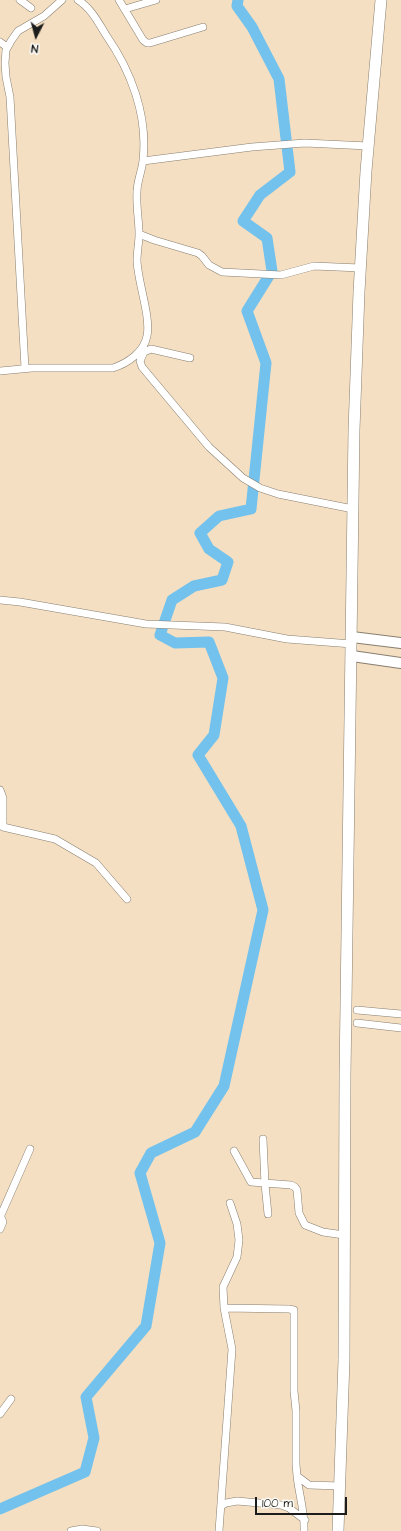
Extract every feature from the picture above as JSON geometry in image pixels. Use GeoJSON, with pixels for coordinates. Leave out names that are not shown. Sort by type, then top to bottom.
{"type":"FeatureCollection","features":[{"type":"Feature","properties":{"kind":"main road"},"geometry":{"type":"LineString","coordinates":[[338,1531],[344,1360],[344,1235],[354,430],[360,268],[368,146],[381,0]]}},
{"type":"Feature","properties":{"kind":"street"},"geometry":{"type":"LineString","coordinates":[[20,0],[31,8]]}},
{"type":"Feature","properties":{"kind":"street"},"geometry":{"type":"LineString","coordinates":[[25,368],[10,97],[5,71],[6,56],[7,47],[18,31],[44,16],[62,0]]}},
{"type":"Feature","properties":{"kind":"street"},"geometry":{"type":"LineString","coordinates":[[0,371],[25,368],[113,368],[123,365],[141,349],[147,337],[147,322],[138,278],[137,260],[139,234],[136,192],[143,160],[142,118],[134,88],[117,50],[91,11],[85,4],[78,0]]}},
{"type":"Feature","properties":{"kind":"street"},"geometry":{"type":"LineString","coordinates":[[119,0],[147,43],[203,27]]}},
{"type":"Feature","properties":{"kind":"street"},"geometry":{"type":"LineString","coordinates":[[125,9],[156,0]]}},
{"type":"Feature","properties":{"kind":"street"},"geometry":{"type":"LineString","coordinates":[[0,42],[7,47]]}},
{"type":"Feature","properties":{"kind":"street"},"geometry":{"type":"LineString","coordinates":[[143,160],[252,147],[305,143],[368,146]]}},
{"type":"Feature","properties":{"kind":"street"},"geometry":{"type":"LineString","coordinates":[[139,234],[198,253],[209,265],[222,272],[280,275],[314,266],[360,268]]}},
{"type":"Feature","properties":{"kind":"street"},"geometry":{"type":"LineString","coordinates":[[190,358],[151,349],[144,352],[140,361],[142,367],[209,447],[243,478],[260,488],[293,498],[353,509]]}},
{"type":"Feature","properties":{"kind":"street"},"geometry":{"type":"LineString","coordinates":[[0,600],[27,603],[146,624],[226,627],[287,639],[352,640],[401,643]]}},
{"type":"Feature","properties":{"kind":"street"},"geometry":{"type":"LineString","coordinates":[[352,656],[401,664]]}},
{"type":"Feature","properties":{"kind":"street"},"geometry":{"type":"LineString","coordinates":[[0,790],[3,798],[3,827],[55,839],[96,863],[127,899]]}},
{"type":"Feature","properties":{"kind":"street"},"geometry":{"type":"LineString","coordinates":[[357,1010],[401,1014]]}},
{"type":"Feature","properties":{"kind":"street"},"geometry":{"type":"LineString","coordinates":[[357,1023],[401,1028]]}},
{"type":"Feature","properties":{"kind":"street"},"geometry":{"type":"LineString","coordinates":[[263,1139],[268,1214]]}},
{"type":"Feature","properties":{"kind":"street"},"geometry":{"type":"LineString","coordinates":[[0,1229],[3,1222],[0,1215],[30,1149]]}},
{"type":"Feature","properties":{"kind":"street"},"geometry":{"type":"LineString","coordinates":[[234,1150],[248,1180],[251,1182],[291,1185],[296,1187],[299,1213],[305,1225],[323,1232],[344,1235]]}},
{"type":"Feature","properties":{"kind":"street"},"geometry":{"type":"LineString","coordinates":[[220,1531],[232,1349],[224,1308],[223,1287],[237,1257],[239,1240],[237,1224],[230,1202]]}},
{"type":"Feature","properties":{"kind":"street"},"geometry":{"type":"LineString","coordinates":[[224,1308],[294,1310],[296,1464],[299,1496],[305,1520],[304,1531]]}},
{"type":"Feature","properties":{"kind":"street"},"geometry":{"type":"LineString","coordinates":[[0,1414],[10,1399]]}},
{"type":"Feature","properties":{"kind":"street"},"geometry":{"type":"LineString","coordinates":[[297,1476],[309,1485],[340,1486]]}},
{"type":"Feature","properties":{"kind":"street"},"geometry":{"type":"LineString","coordinates":[[221,1506],[226,1503],[237,1501],[281,1505],[289,1508],[305,1520]]}},
{"type":"Feature","properties":{"kind":"street"},"geometry":{"type":"LineString","coordinates":[[70,1531],[82,1529],[97,1531]]}},
{"type":"Feature","properties":{"kind":"waterway"},"geometry":{"type":"LineString","coordinates":[[0,1509],[85,1472],[94,1438],[86,1397],[146,1326],[160,1243],[140,1173],[151,1153],[195,1132],[224,1086],[263,910],[241,826],[198,755],[214,735],[223,678],[209,642],[175,643],[160,635],[172,600],[194,586],[222,580],[228,562],[209,549],[200,533],[219,516],[251,509],[266,363],[247,311],[272,271],[267,238],[243,221],[260,195],[290,172],[279,79],[252,27],[237,6],[238,0]]}}]}
